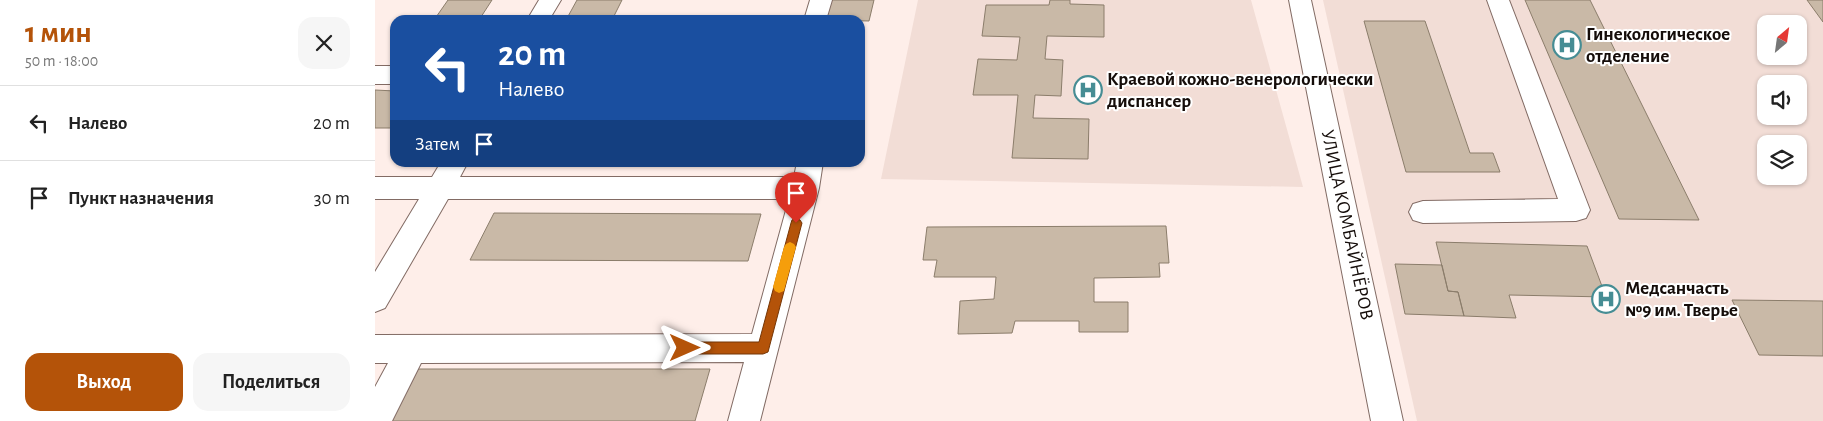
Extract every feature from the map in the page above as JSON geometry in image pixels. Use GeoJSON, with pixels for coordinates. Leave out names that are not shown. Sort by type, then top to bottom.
{"type":"FeatureCollection","features":[{"type":"Feature","properties":{"kind":"street"},"geometry":{"type":"LineString","coordinates":[[541,15],[550,0]]}},
{"type":"Feature","properties":{"kind":"street"},"geometry":{"type":"LineString","coordinates":[[816,15],[821,0]]}},
{"type":"Feature","properties":{"kind":"street","name":"УЛИЦА КОМБАЙНЁРОВ"},"geometry":{"type":"LineString","coordinates":[[1300,0],[1387,421]]}},
{"type":"Feature","properties":{"kind":"street"},"geometry":{"type":"LineString","coordinates":[[1423,212],[1576,210],[1498,0]]}},
{"type":"Feature","properties":{"kind":"street"},"geometry":{"type":"LineString","coordinates":[[375,75],[390,75]]}},
{"type":"Feature","properties":{"kind":"street"},"geometry":{"type":"LineString","coordinates":[[375,299],[452,167]]}},
{"type":"Feature","properties":{"kind":"street"},"geometry":{"type":"LineString","coordinates":[[375,188],[440,189],[808,175],[744,421]]}},
{"type":"Feature","properties":{"kind":"street"},"geometry":{"type":"LineString","coordinates":[[375,349],[763,348]]}},
{"type":"Feature","properties":{"kind":"street"},"geometry":{"type":"LineString","coordinates":[[375,420],[412,349]]}},
{"type":"Feature","properties":{"kind":"shaded area","name":"Краевой кожно-венерологически диспансер"},"geometry":{"type":"Polygon","coordinates":[[[918,0],[1251,0],[1303,187],[881,179],[918,0]]]}},
{"type":"Feature","properties":{"kind":"shaded area","name":"Медсанчасть №9 им. Тверье"},"geometry":{"type":"Polygon","coordinates":[[[1323,0],[1823,0],[1823,421],[1417,421],[1323,0]]]}},
{"type":"Feature","properties":{"kind":"building"},"geometry":{"type":"Polygon","coordinates":[[[448,0],[492,0],[482,15],[438,15],[448,0]]]}},
{"type":"Feature","properties":{"kind":"building"},"geometry":{"type":"Polygon","coordinates":[[[577,0],[622,0],[614,15],[569,15],[577,0]]]}},
{"type":"Feature","properties":{"kind":"building"},"geometry":{"type":"Polygon","coordinates":[[[830,0],[874,0],[869,21],[865,21],[865,15],[826,15],[830,0]]]}},
{"type":"Feature","properties":{"kind":"building"},"geometry":{"type":"Polygon","coordinates":[[[1050,0],[1070,0],[1070,4],[1104,5],[1104,37],[1047,36],[1045,59],[1063,60],[1061,96],[1035,95],[1033,118],[1089,119],[1088,159],[1012,158],[1018,95],[973,95],[978,59],[1017,60],[1020,37],[982,36],[986,5],[1049,5],[1050,0]]]}},
{"type":"Feature","properties":{"kind":"building"},"geometry":{"type":"Polygon","coordinates":[[[1525,0],[1590,0],[1699,220],[1619,219],[1525,0]]]}},
{"type":"Feature","properties":{"kind":"building"},"geometry":{"type":"Polygon","coordinates":[[[1807,0],[1823,0],[1823,22],[1807,0]]]}},
{"type":"Feature","properties":{"kind":"building"},"geometry":{"type":"Polygon","coordinates":[[[1364,21],[1425,21],[1470,153],[1493,153],[1500,172],[1406,172],[1364,21]]]}},
{"type":"Feature","properties":{"kind":"building"},"geometry":{"type":"Polygon","coordinates":[[[375,90],[390,91],[390,128],[375,128],[375,90]]]}},
{"type":"Feature","properties":{"kind":"building"},"geometry":{"type":"Polygon","coordinates":[[[494,213],[761,214],[748,261],[470,260],[494,213]]]}},
{"type":"Feature","properties":{"kind":"building"},"geometry":{"type":"Polygon","coordinates":[[[1166,226],[1169,263],[1159,263],[1160,277],[1094,278],[1094,302],[1128,302],[1128,332],[1079,332],[1079,321],[1015,321],[1012,333],[958,334],[960,301],[994,299],[996,277],[934,277],[937,260],[923,260],[927,227],[1166,226]]]}},
{"type":"Feature","properties":{"kind":"building"},"geometry":{"type":"Polygon","coordinates":[[[1436,242],[1587,246],[1606,297],[1509,295],[1516,318],[1464,316],[1458,292],[1448,291],[1436,242]]]}},
{"type":"Feature","properties":{"kind":"building"},"geometry":{"type":"Polygon","coordinates":[[[1395,264],[1442,265],[1448,291],[1458,292],[1464,316],[1405,314],[1395,264]]]}},
{"type":"Feature","properties":{"kind":"building"},"geometry":{"type":"Polygon","coordinates":[[[1732,300],[1823,301],[1823,356],[1759,355],[1732,300]]]}},
{"type":"Feature","properties":{"kind":"building"},"geometry":{"type":"Polygon","coordinates":[[[415,369],[710,369],[695,421],[388,421],[415,369]]]}},
{"type":"Feature","properties":{"kind":"slow traffic"},"geometry":{"type":"LineString","coordinates":[[779,287],[790,247]]}},
{"type":"Feature","properties":{"kind":"place","name":"Гинекологическое отделение"},"geometry":{"type":"Point","coordinates":[1567,45]}},
{"type":"Feature","properties":{"kind":"place","name":"Краевой кожно-венерологически диспансер"},"geometry":{"type":"Point","coordinates":[1088,90]}},
{"type":"Feature","properties":{"kind":"place","name":"Медсанчасть №9 им. Тверье"},"geometry":{"type":"Point","coordinates":[1606,299]}},
{"type":"Feature","properties":{"kind":"route"},"geometry":{"type":"LineString","coordinates":[[685,348],[763,348],[796,223]]}}]}
